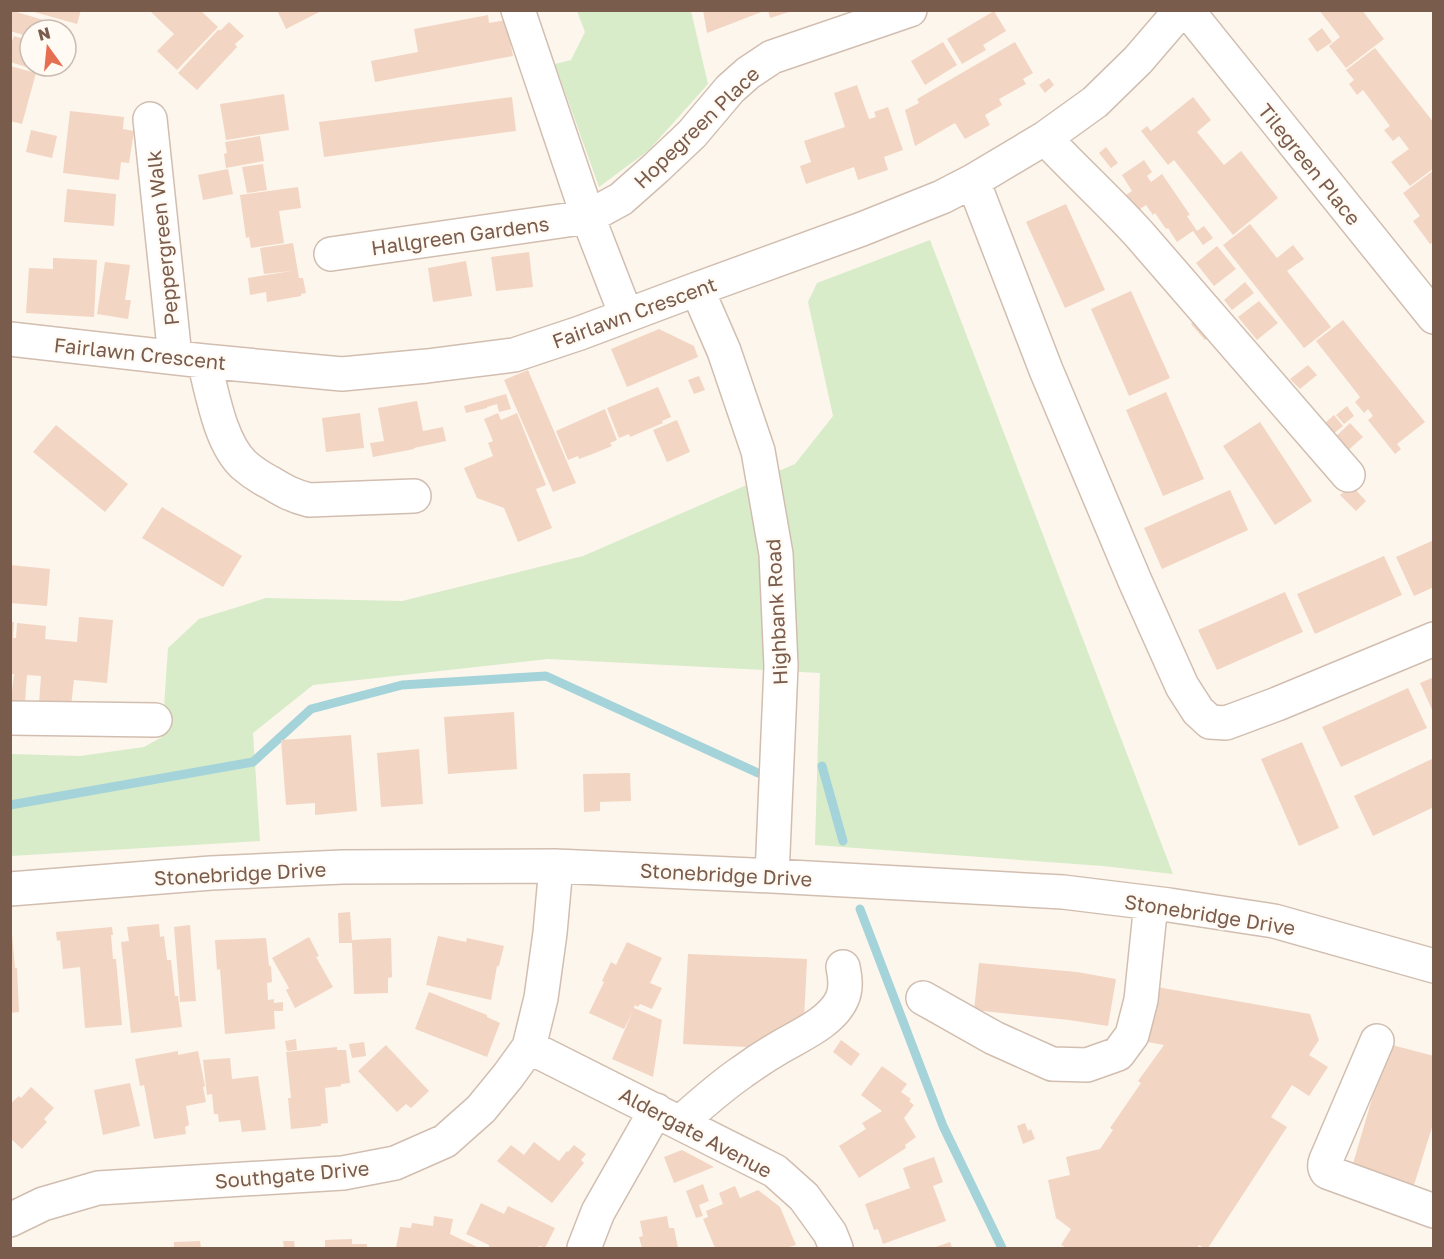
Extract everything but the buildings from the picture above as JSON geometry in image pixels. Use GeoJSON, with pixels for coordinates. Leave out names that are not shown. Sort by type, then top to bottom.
{"type":"FeatureCollection","features":[{"type":"Feature","properties":{"kind":"street"},"geometry":{"type":"LineString","coordinates":[[518,10],[588,216],[626,315]]}},
{"type":"Feature","properties":{"kind":"street","name":"Hopegreen Place"},"geometry":{"type":"LineString","coordinates":[[588,216],[621,199],[656,168],[692,134],[730,89],[748,72],[772,57],[910,10]]}},
{"type":"Feature","properties":{"kind":"street","name":"Fairlawn Crescent"},"geometry":{"type":"LineString","coordinates":[[10,339],[342,374],[514,355],[862,229],[973,182],[1046,138],[1095,102],[1138,60],[1181,10]]}},
{"type":"Feature","properties":{"kind":"street","name":"Tilegreen Place"},"geometry":{"type":"LineString","coordinates":[[1187,10],[1434,317]]}},
{"type":"Feature","properties":{"kind":"street","name":"Peppergreen Walk"},"geometry":{"type":"LineString","coordinates":[[150,119],[189,359],[223,431],[242,463],[293,496],[309,500],[414,496]]}},
{"type":"Feature","properties":{"kind":"street"},"geometry":{"type":"LineString","coordinates":[[1046,138],[1139,234],[1348,475]]}},
{"type":"Feature","properties":{"kind":"street"},"geometry":{"type":"LineString","coordinates":[[973,182],[1046,370],[1122,549],[1182,686],[1198,711],[1210,722],[1226,723],[1434,639]]}},
{"type":"Feature","properties":{"kind":"street","name":"Hallgreen Gardens"},"geometry":{"type":"LineString","coordinates":[[331,254],[588,216]]}},
{"type":"Feature","properties":{"kind":"street","name":"Highbank Road"},"geometry":{"type":"LineString","coordinates":[[697,289],[724,351],[758,451],[776,554],[781,666],[772,876]]}},
{"type":"Feature","properties":{"kind":"street"},"geometry":{"type":"LineString","coordinates":[[10,718],[155,720]]}},
{"type":"Feature","properties":{"kind":"street","name":"Stonebridge Drive"},"geometry":{"type":"LineString","coordinates":[[10,889],[199,874],[330,867],[556,866],[772,876],[1063,892],[1151,903],[1274,921],[1434,966]]}},
{"type":"Feature","properties":{"kind":"street","name":"Southgate Drive"},"geometry":{"type":"LineString","coordinates":[[10,1220],[43,1204],[98,1188],[343,1173],[395,1163],[445,1141],[482,1109],[529,1047],[541,998],[556,866]]}},
{"type":"Feature","properties":{"kind":"street"},"geometry":{"type":"LineString","coordinates":[[923,998],[994,1038],[1052,1064],[1087,1065],[1118,1054],[1132,1035],[1142,1000],[1151,903]]}},
{"type":"Feature","properties":{"kind":"street"},"geometry":{"type":"LineString","coordinates":[[584,1248],[598,1212],[668,1116],[709,1097],[740,1073],[777,1048],[809,1031],[832,1013],[843,998],[846,983],[843,967]]}},
{"type":"Feature","properties":{"kind":"street"},"geometry":{"type":"LineString","coordinates":[[1377,1041],[1326,1160],[1325,1169],[1327,1172],[1434,1211]]}},
{"type":"Feature","properties":{"kind":"street","name":"Aldergate Avenue"},"geometry":{"type":"LineString","coordinates":[[529,1047],[775,1171],[804,1197],[830,1233],[836,1248]]}},
{"type":"Feature","properties":{"kind":"green space"},"geometry":{"type":"Polygon","coordinates":[[[577,11],[691,11],[708,84],[649,150],[599,187],[555,64],[571,60],[585,32],[577,11]]]}},
{"type":"Feature","properties":{"kind":"green space"},"geometry":{"type":"Polygon","coordinates":[[[930,240],[1173,874],[1103,866],[815,845],[820,673],[548,659],[313,685],[253,733],[260,841],[11,856],[11,754],[80,756],[144,747],[162,737],[168,648],[199,619],[266,598],[402,601],[583,556],[795,464],[833,416],[808,302],[817,283],[930,240]]]}},
{"type":"Feature","properties":{"kind":"waterway"},"geometry":{"type":"LineString","coordinates":[[10,805],[253,762],[311,709],[402,685],[546,676],[758,773]]}},
{"type":"Feature","properties":{"kind":"waterway"},"geometry":{"type":"LineString","coordinates":[[822,766],[843,841]]}},
{"type":"Feature","properties":{"kind":"waterway"},"geometry":{"type":"LineString","coordinates":[[860,909],[943,1126],[1002,1248]]}}]}
